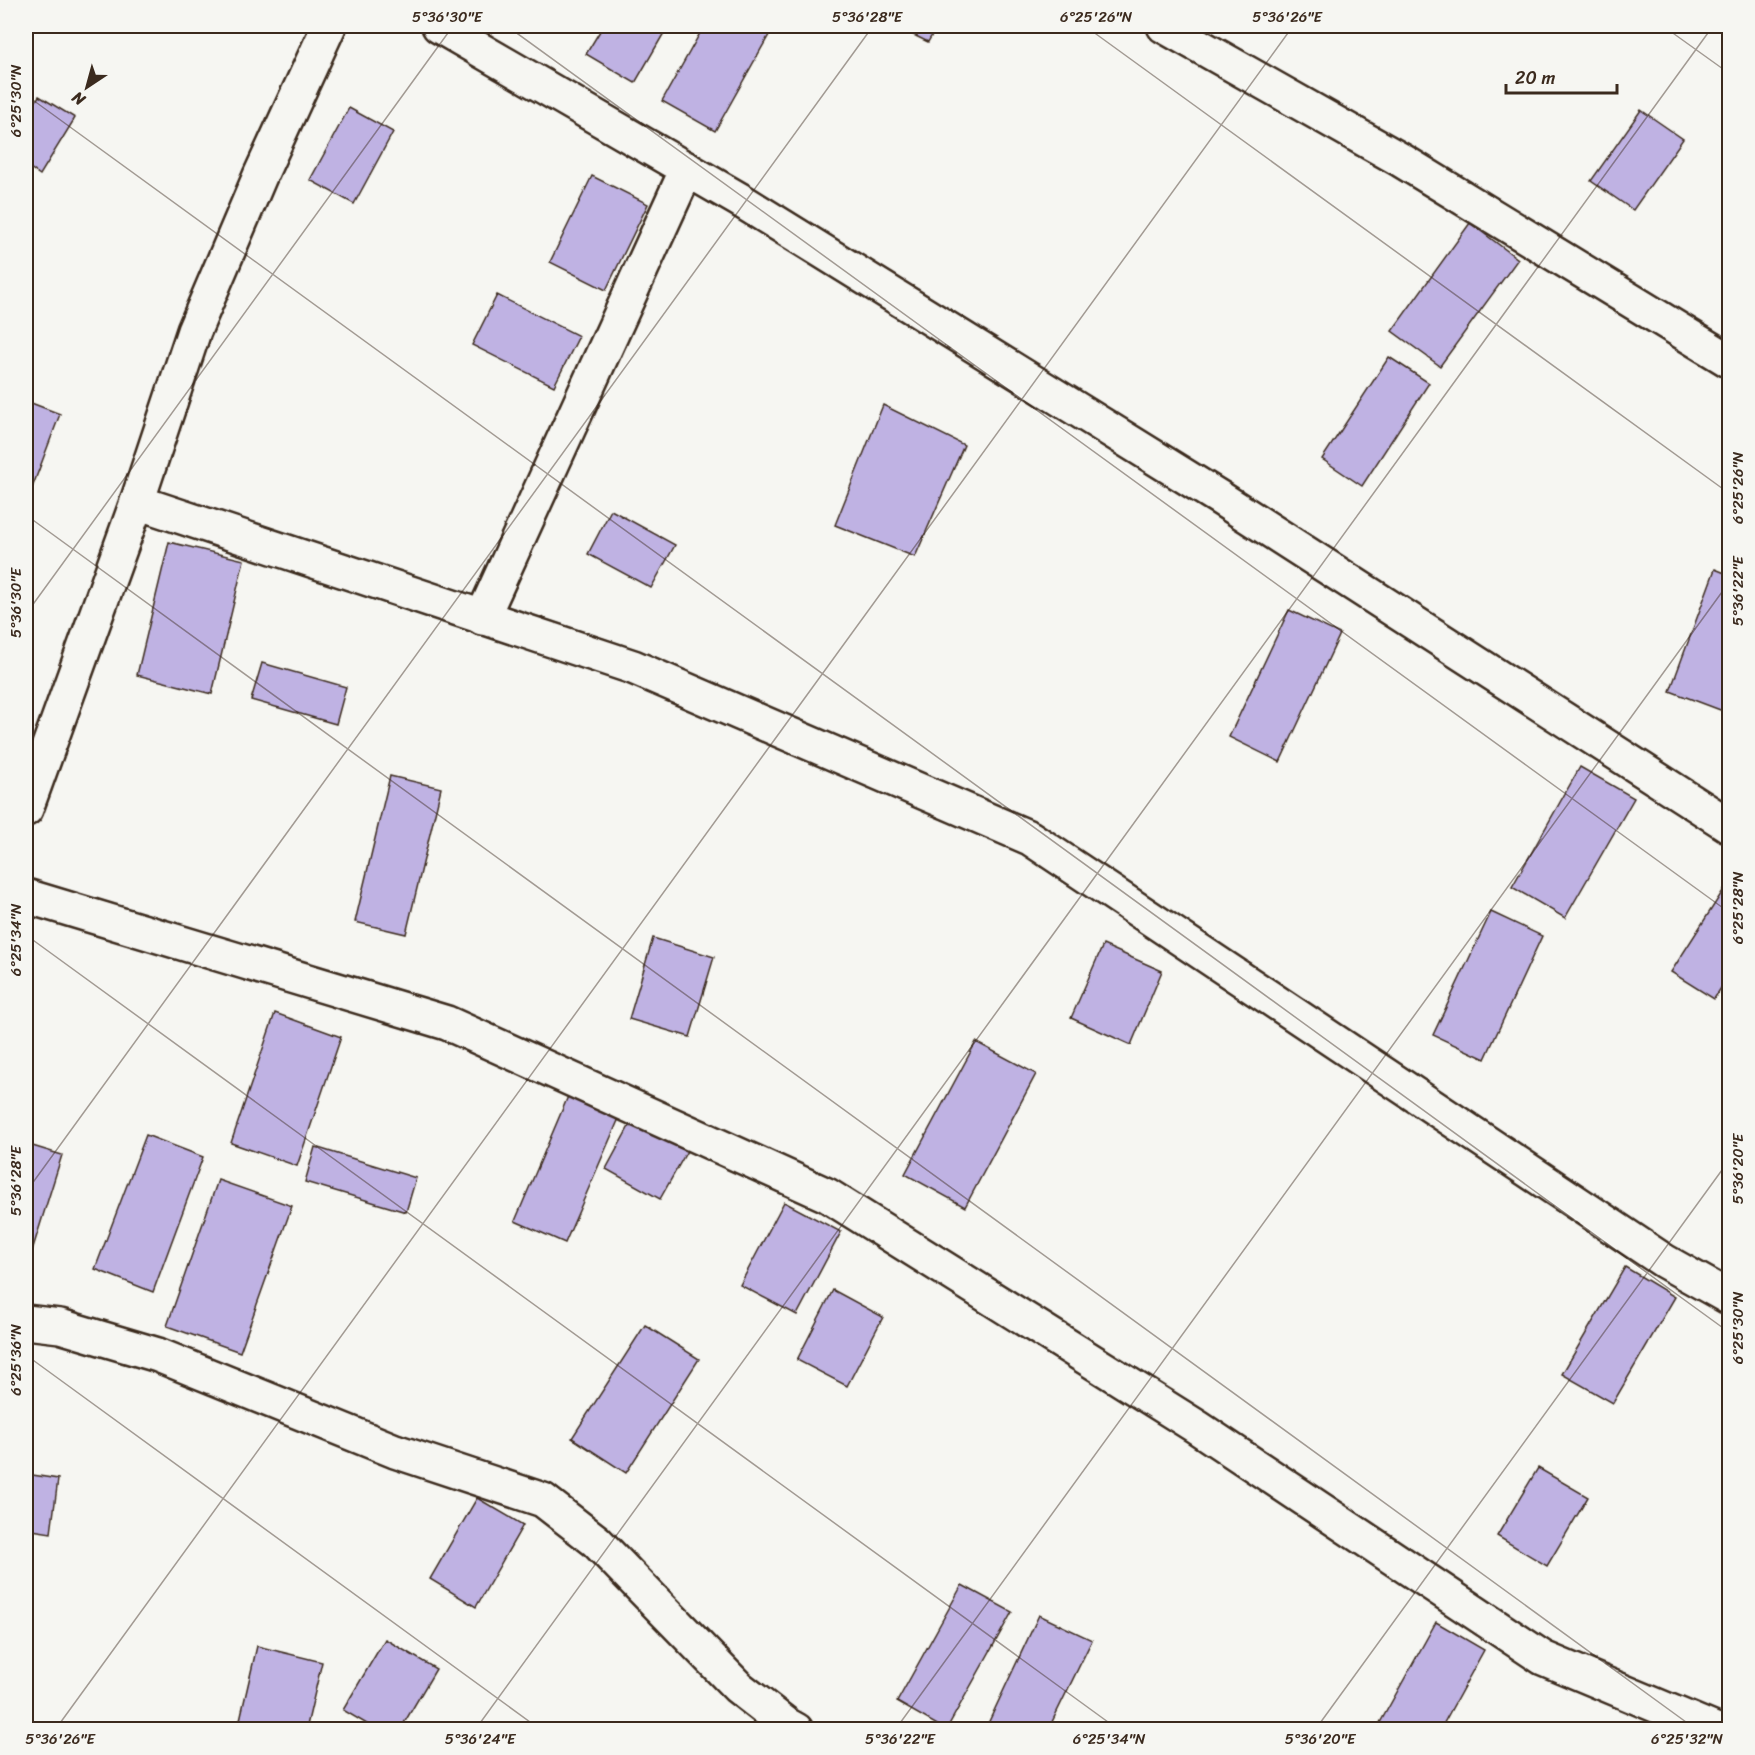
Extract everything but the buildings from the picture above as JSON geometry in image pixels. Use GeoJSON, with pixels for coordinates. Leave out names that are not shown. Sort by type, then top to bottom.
{"type":"FeatureCollection","features":[{"type":"Feature","properties":{"kind":"street"},"geometry":{"type":"LineString","coordinates":[[26,809],[137,502],[194,331],[260,176],[330,26]]}},
{"type":"Feature","properties":{"kind":"street"},"geometry":{"type":"LineString","coordinates":[[440,26],[687,168],[1210,492],[1730,826]]}},
{"type":"Feature","properties":{"kind":"street"},"geometry":{"type":"LineString","coordinates":[[1164,26],[1401,160],[1730,361]]}},
{"type":"Feature","properties":{"kind":"street"},"geometry":{"type":"LineString","coordinates":[[482,618],[687,168]]}},
{"type":"Feature","properties":{"kind":"street"},"geometry":{"type":"LineString","coordinates":[[137,502],[633,667],[1030,838],[1664,1261],[1730,1298]]}},
{"type":"Feature","properties":{"kind":"street"},"geometry":{"type":"LineString","coordinates":[[26,896],[447,1023],[827,1195],[1197,1427],[1543,1658],[1714,1730]]}},
{"type":"Feature","properties":{"kind":"street"},"geometry":{"type":"LineString","coordinates":[[26,1322],[60,1326],[158,1355],[395,1451],[543,1500],[596,1541],[738,1687],[796,1730]]}}]}
